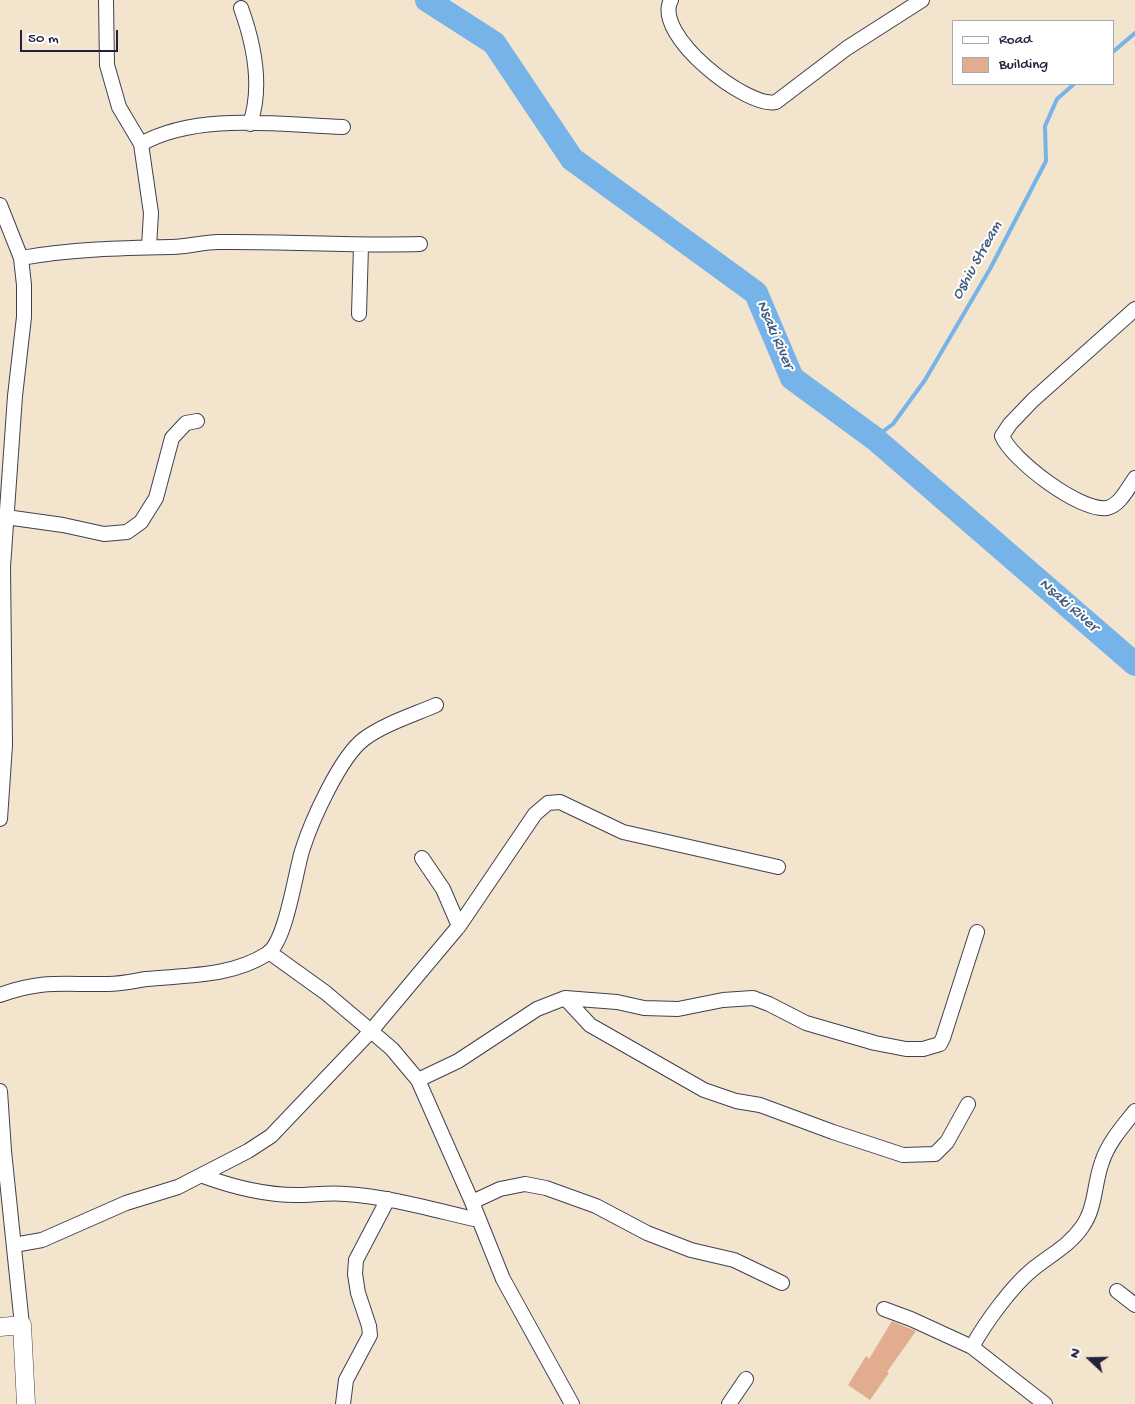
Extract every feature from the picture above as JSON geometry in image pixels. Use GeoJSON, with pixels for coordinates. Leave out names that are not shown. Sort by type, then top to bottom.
{"type":"FeatureCollection","features":[{"type":"Feature","properties":{"kind":"street"},"geometry":{"type":"LineString","coordinates":[[106,0],[108,73],[119,106],[140,144],[151,213],[149,247]]}},
{"type":"Feature","properties":{"kind":"street"},"geometry":{"type":"LineString","coordinates":[[670,0],[667,9],[668,19],[676,36],[691,54],[748,96],[768,104],[776,102],[847,48],[922,0]]}},
{"type":"Feature","properties":{"kind":"street"},"geometry":{"type":"LineString","coordinates":[[240,8],[246,24],[257,84],[255,110],[250,124]]}},
{"type":"Feature","properties":{"kind":"street"},"geometry":{"type":"LineString","coordinates":[[140,144],[157,135],[174,130],[206,125],[250,124],[343,127]]}},
{"type":"Feature","properties":{"kind":"street"},"geometry":{"type":"LineString","coordinates":[[0,205],[20,258],[24,285],[24,317],[4,499],[6,517],[2,567],[0,819]]}},
{"type":"Feature","properties":{"kind":"street"},"geometry":{"type":"LineString","coordinates":[[20,258],[55,252],[187,247],[215,242],[361,246],[420,244]]}},
{"type":"Feature","properties":{"kind":"street"},"geometry":{"type":"LineString","coordinates":[[359,314],[361,246]]}},
{"type":"Feature","properties":{"kind":"street"},"geometry":{"type":"LineString","coordinates":[[1135,309],[1033,400],[1010,424],[1002,436],[1006,446],[1023,462],[1064,493],[1087,506],[1108,508],[1115,504],[1135,478]]}},
{"type":"Feature","properties":{"kind":"street"},"geometry":{"type":"LineString","coordinates":[[6,517],[63,525],[104,534],[128,532],[141,522],[156,498],[172,438],[186,424],[196,421]]}},
{"type":"Feature","properties":{"kind":"street"},"geometry":{"type":"LineString","coordinates":[[0,994],[45,982],[110,984],[206,976],[246,965],[269,952],[288,917],[294,880],[310,828],[323,800],[351,752],[364,739],[436,705]]}},
{"type":"Feature","properties":{"kind":"street"},"geometry":{"type":"LineString","coordinates":[[14,1245],[42,1240],[126,1203],[203,1176],[248,1152],[271,1136],[371,1031],[459,926],[535,814],[548,803],[560,802],[623,832],[778,867]]}},
{"type":"Feature","properties":{"kind":"street"},"geometry":{"type":"LineString","coordinates":[[422,858],[443,889],[452,906],[459,926]]}},
{"type":"Feature","properties":{"kind":"street"},"geometry":{"type":"LineString","coordinates":[[418,1080],[458,1061],[538,1008],[565,998],[617,1002],[644,1008],[678,1009],[722,1000],[753,998],[762,1000],[806,1024],[906,1049],[933,1048],[940,1044],[943,1038],[977,932]]}},
{"type":"Feature","properties":{"kind":"street"},"geometry":{"type":"LineString","coordinates":[[269,952],[326,993],[392,1049],[418,1080],[472,1202],[503,1279],[554,1368],[572,1404]]}},
{"type":"Feature","properties":{"kind":"street"},"geometry":{"type":"LineString","coordinates":[[565,998],[590,1025],[704,1090],[736,1101],[760,1105],[904,1156],[935,1154],[947,1142],[968,1104]]}},
{"type":"Feature","properties":{"kind":"street"},"geometry":{"type":"LineString","coordinates":[[0,1091],[4,1151],[22,1325],[26,1404]]}},
{"type":"Feature","properties":{"kind":"street"},"geometry":{"type":"LineString","coordinates":[[972,1347],[993,1314],[1032,1269],[1070,1241],[1083,1226],[1092,1207],[1101,1162],[1113,1139],[1135,1111]]}},
{"type":"Feature","properties":{"kind":"street"},"geometry":{"type":"LineString","coordinates":[[203,1176],[238,1189],[262,1193],[294,1195],[345,1193],[388,1199],[478,1220]]}},
{"type":"Feature","properties":{"kind":"street"},"geometry":{"type":"LineString","coordinates":[[472,1202],[500,1190],[525,1184],[546,1188],[596,1206],[647,1232],[691,1250],[734,1260],[782,1283]]}},
{"type":"Feature","properties":{"kind":"street"},"geometry":{"type":"LineString","coordinates":[[343,1404],[346,1380],[370,1335],[369,1326],[358,1293],[355,1274],[356,1260],[388,1199]]}},
{"type":"Feature","properties":{"kind":"street"},"geometry":{"type":"LineString","coordinates":[[1117,1291],[1135,1305]]}},
{"type":"Feature","properties":{"kind":"street"},"geometry":{"type":"LineString","coordinates":[[884,1309],[911,1319],[972,1347],[1045,1404]]}},
{"type":"Feature","properties":{"kind":"street"},"geometry":{"type":"LineString","coordinates":[[0,1327],[22,1325]]}},
{"type":"Feature","properties":{"kind":"street"},"geometry":{"type":"LineString","coordinates":[[729,1404],[746,1379]]}},
{"type":"Feature","properties":{"kind":"building"},"geometry":{"type":"Polygon","coordinates":[[[892,1321],[916,1331],[870,1400],[848,1385],[866,1356],[869,1359],[892,1321]]]}},
{"type":"Feature","properties":{"kind":"waterway","name":"Nsaki River"},"geometry":{"type":"LineString","coordinates":[[427,0],[494,43],[572,159],[756,293],[792,378],[874,438],[1135,664]]}},
{"type":"Feature","properties":{"kind":"waterway","name":"Oshiu Stream"},"geometry":{"type":"LineString","coordinates":[[1115,50],[1135,33]]}},
{"type":"Feature","properties":{"kind":"waterway","name":"Oshiu Stream"},"geometry":{"type":"LineString","coordinates":[[874,438],[893,424],[925,380],[990,269],[1046,161],[1045,126],[1057,99],[1073,85]]}}]}
